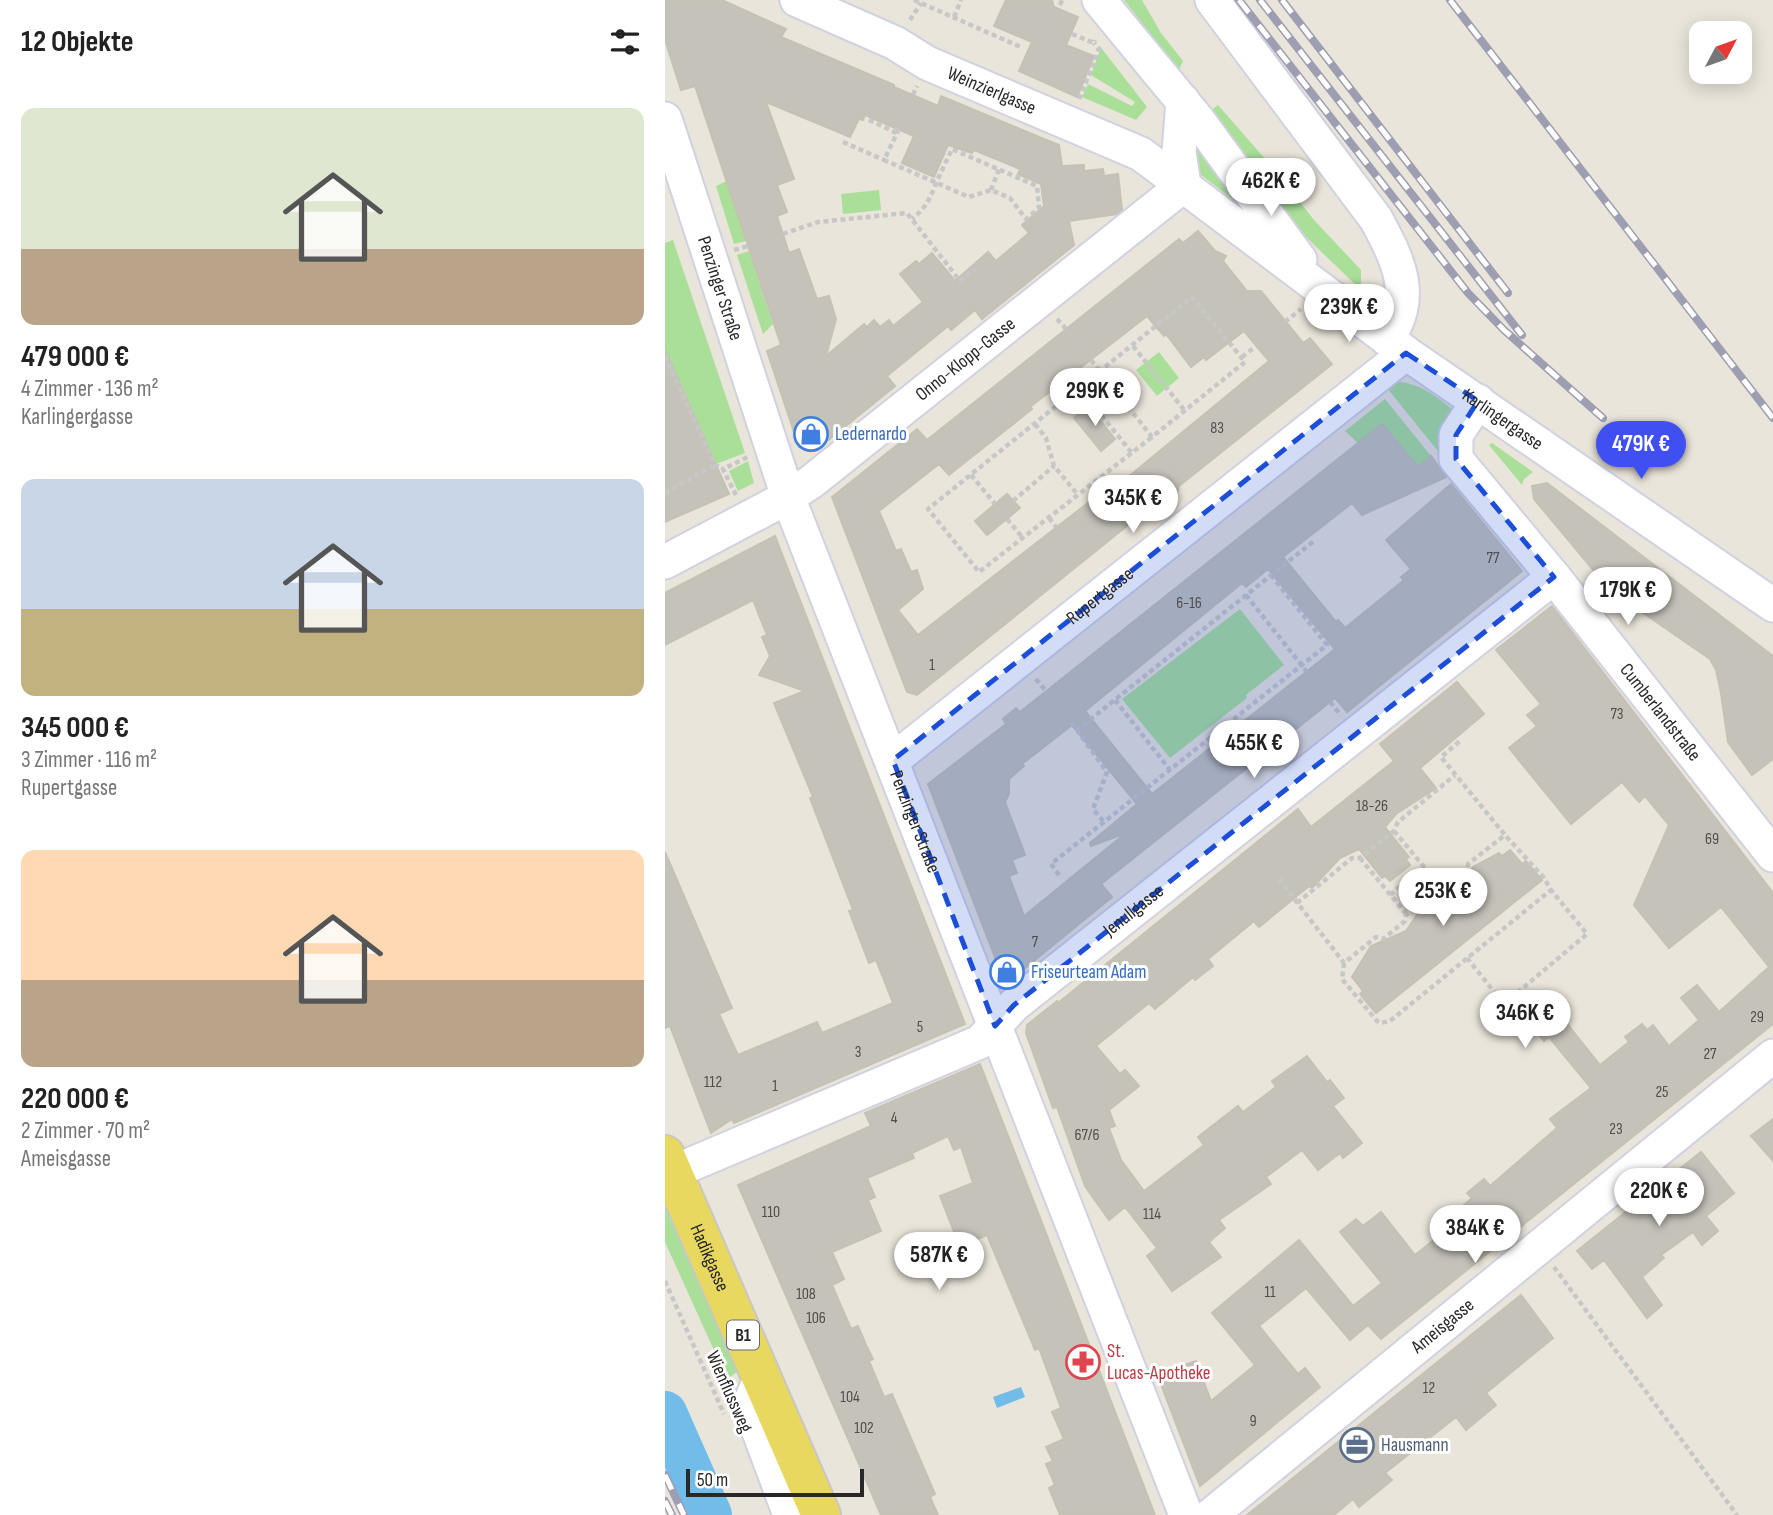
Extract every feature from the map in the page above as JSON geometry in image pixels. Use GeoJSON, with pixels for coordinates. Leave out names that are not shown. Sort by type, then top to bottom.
{"type":"FeatureCollection","features":[{"type":"Feature","properties":{"kind":"main road","name":"Hadikgasse"},"geometry":{"type":"LineString","coordinates":[[669,1164],[821,1515]]}},
{"type":"Feature","properties":{"kind":"street","name":"Weinzierlgasse"},"geometry":{"type":"LineString","coordinates":[[797,0],[895,43],[927,63],[1141,154],[1184,185]]}},
{"type":"Feature","properties":{"kind":"street"},"geometry":{"type":"LineString","coordinates":[[1099,0],[1182,101],[1325,292]]}},
{"type":"Feature","properties":{"kind":"street"},"geometry":{"type":"LineString","coordinates":[[1212,0],[1376,219],[1396,257],[1403,294],[1397,346]]}},
{"type":"Feature","properties":{"kind":"street"},"geometry":{"type":"LineString","coordinates":[[1182,101],[1179,152],[1184,185],[1397,346]]}},
{"type":"Feature","properties":{"kind":"street","name":"Penzinger Straße"},"geometry":{"type":"LineString","coordinates":[[665,118],[788,497],[1186,1515]]}},
{"type":"Feature","properties":{"kind":"street","name":"Onno-Klopp-Gasse"},"geometry":{"type":"LineString","coordinates":[[665,562],[788,497],[822,473],[1184,185]]}},
{"type":"Feature","properties":{"kind":"street","name":"Karlingergasse"},"geometry":{"type":"LineString","coordinates":[[1397,346],[1773,605]]}},
{"type":"Feature","properties":{"kind":"street","name":"Rupertgasse"},"geometry":{"type":"LineString","coordinates":[[893,760],[1397,346]]}},
{"type":"Feature","properties":{"kind":"street","name":"Cumberlandstraße"},"geometry":{"type":"LineString","coordinates":[[1478,401],[1457,435],[1456,459],[1554,577],[1773,855]]}},
{"type":"Feature","properties":{"kind":"street","name":"Jenullgasse"},"geometry":{"type":"LineString","coordinates":[[669,1164],[980,1042],[1025,996],[1554,577]]}},
{"type":"Feature","properties":{"kind":"street","name":"Ameisgasse"},"geometry":{"type":"LineString","coordinates":[[1211,1515],[1773,1056]]}},
{"type":"Feature","properties":{"kind":"street"},"geometry":{"type":"LineString","coordinates":[[761,1377],[752,1398],[753,1416],[790,1515]]}},
{"type":"Feature","properties":{"kind":"path"},"geometry":{"type":"LineString","coordinates":[[914,0],[1023,47]]}},
{"type":"Feature","properties":{"kind":"path"},"geometry":{"type":"LineString","coordinates":[[954,17],[961,0]]}},
{"type":"Feature","properties":{"kind":"path"},"geometry":{"type":"LineString","coordinates":[[1069,123],[1099,50],[1094,43]]}},
{"type":"Feature","properties":{"kind":"path"},"geometry":{"type":"LineString","coordinates":[[869,120],[898,131],[884,160]]}},
{"type":"Feature","properties":{"kind":"path"},"geometry":{"type":"LineString","coordinates":[[843,142],[936,183],[969,197],[991,190],[1010,198],[1026,219],[1039,208],[1037,186],[952,149],[936,183],[925,209],[912,219]]}},
{"type":"Feature","properties":{"kind":"path"},"geometry":{"type":"LineString","coordinates":[[991,190],[999,169]]}},
{"type":"Feature","properties":{"kind":"path"},"geometry":{"type":"LineString","coordinates":[[783,234],[818,222],[907,214],[960,281],[975,269]]}},
{"type":"Feature","properties":{"kind":"path"},"geometry":{"type":"LineString","coordinates":[[1192,297],[1242,358],[1245,362],[1185,411],[979,572],[928,509],[1192,297]]}},
{"type":"Feature","properties":{"kind":"path"},"geometry":{"type":"LineString","coordinates":[[1133,346],[1185,411]]}},
{"type":"Feature","properties":{"kind":"path"},"geometry":{"type":"LineString","coordinates":[[1242,358],[1256,346]]}},
{"type":"Feature","properties":{"kind":"path"},"geometry":{"type":"LineString","coordinates":[[665,356],[715,465],[723,469],[735,493]]}},
{"type":"Feature","properties":{"kind":"path"},"geometry":{"type":"LineString","coordinates":[[1091,360],[1152,437]]}},
{"type":"Feature","properties":{"kind":"path"},"geometry":{"type":"LineString","coordinates":[[1080,389],[1132,453]]}},
{"type":"Feature","properties":{"kind":"path"},"geometry":{"type":"LineString","coordinates":[[1035,424],[1046,438],[1054,466],[1078,495]]}},
{"type":"Feature","properties":{"kind":"path"},"geometry":{"type":"LineString","coordinates":[[723,469],[772,447]]}},
{"type":"Feature","properties":{"kind":"path"},"geometry":{"type":"LineString","coordinates":[[665,493],[715,465]]}},
{"type":"Feature","properties":{"kind":"path"},"geometry":{"type":"LineString","coordinates":[[1013,500],[1054,466]]}},
{"type":"Feature","properties":{"kind":"path"},"geometry":{"type":"LineString","coordinates":[[971,475],[995,504]]}},
{"type":"Feature","properties":{"kind":"path"},"geometry":{"type":"LineString","coordinates":[[1049,518],[1056,527]]}},
{"type":"Feature","properties":{"kind":"path"},"geometry":{"type":"LineString","coordinates":[[1007,519],[1023,538]]}},
{"type":"Feature","properties":{"kind":"path"},"geometry":{"type":"LineString","coordinates":[[1077,730],[1314,541]]}},
{"type":"Feature","properties":{"kind":"path"},"geometry":{"type":"LineString","coordinates":[[1059,874],[1051,864],[1327,645],[1271,575]]}},
{"type":"Feature","properties":{"kind":"path"},"geometry":{"type":"LineString","coordinates":[[1246,595],[1307,672]]}},
{"type":"Feature","properties":{"kind":"path"},"geometry":{"type":"LineString","coordinates":[[1115,700],[1170,770]]}},
{"type":"Feature","properties":{"kind":"path"},"geometry":{"type":"LineString","coordinates":[[1070,723],[1107,772],[1093,809],[1104,822]]}},
{"type":"Feature","properties":{"kind":"path"},"geometry":{"type":"LineString","coordinates":[[1461,740],[1441,757],[1544,878],[1587,934],[1504,1004],[1467,958]]}},
{"type":"Feature","properties":{"kind":"path"},"geometry":{"type":"LineString","coordinates":[[1297,903],[1352,858],[1360,858],[1394,831],[1398,822],[1455,775]]}},
{"type":"Feature","properties":{"kind":"path"},"geometry":{"type":"LineString","coordinates":[[1394,831],[1440,886],[1448,888],[1467,872],[1468,864],[1505,835]]}},
{"type":"Feature","properties":{"kind":"path"},"geometry":{"type":"LineString","coordinates":[[1360,858],[1406,915]]}},
{"type":"Feature","properties":{"kind":"path"},"geometry":{"type":"LineString","coordinates":[[1390,895],[1424,866]]}},
{"type":"Feature","properties":{"kind":"path"},"geometry":{"type":"LineString","coordinates":[[1279,879],[1344,963]]}},
{"type":"Feature","properties":{"kind":"path"},"geometry":{"type":"LineString","coordinates":[[1440,886],[1383,939],[1376,937],[1344,963],[1342,979],[1380,1023],[1390,1021],[1551,890]]}},
{"type":"Feature","properties":{"kind":"path"},"geometry":{"type":"LineString","coordinates":[[1539,1247],[1737,1515]]}},
{"type":"Feature","properties":{"kind":"path","name":"Wienflussweg"},"geometry":{"type":"LineString","coordinates":[[665,1281],[725,1416]]}},
{"type":"Feature","properties":{"kind":"highlighted area"},"geometry":{"type":"Polygon","coordinates":[[[1406,353],[1478,401],[1456,435],[1456,459],[1554,577],[1014,1005],[995,1026],[893,760],[1406,353]]]}},
{"type":"Feature","properties":{"kind":"green space"},"geometry":{"type":"Polygon","coordinates":[[[1124,0],[1142,0],[1161,33],[1183,61],[1179,70],[1124,0]]]}},
{"type":"Feature","properties":{"kind":"green space"},"geometry":{"type":"Polygon","coordinates":[[[1099,45],[1147,107],[1136,120],[1082,97],[1088,84],[1132,106],[1135,102],[1091,75],[1100,50],[1099,45]]]}},
{"type":"Feature","properties":{"kind":"green space"},"geometry":{"type":"Polygon","coordinates":[[[1218,105],[1314,220],[1361,270],[1361,290],[1308,239],[1210,111],[1218,105]]]}},
{"type":"Feature","properties":{"kind":"green space"},"geometry":{"type":"Polygon","coordinates":[[[1188,116],[1243,207],[1192,168],[1188,116]]]}},
{"type":"Feature","properties":{"kind":"green space"},"geometry":{"type":"Polygon","coordinates":[[[727,181],[746,241],[734,244],[716,186],[727,181]]]}},
{"type":"Feature","properties":{"kind":"green space"},"geometry":{"type":"Polygon","coordinates":[[[879,190],[881,210],[843,214],[841,194],[879,190]]]}},
{"type":"Feature","properties":{"kind":"green space"},"geometry":{"type":"Polygon","coordinates":[[[673,240],[745,453],[716,464],[665,350],[665,243],[673,240]]]}},
{"type":"Feature","properties":{"kind":"green space"},"geometry":{"type":"Polygon","coordinates":[[[749,251],[773,324],[763,334],[737,255],[749,251]]]}},
{"type":"Feature","properties":{"kind":"green space"},"geometry":{"type":"Polygon","coordinates":[[[1159,352],[1179,378],[1157,396],[1136,370],[1159,352]]]}},
{"type":"Feature","properties":{"kind":"green space"},"geometry":{"type":"Polygon","coordinates":[[[1399,382],[1423,389],[1457,413],[1445,452],[1437,450],[1387,388],[1399,382]]]}},
{"type":"Feature","properties":{"kind":"green space"},"geometry":{"type":"Polygon","coordinates":[[[1385,399],[1431,456],[1418,467],[1382,424],[1358,443],[1345,431],[1385,399]]]}},
{"type":"Feature","properties":{"kind":"green space"},"geometry":{"type":"Polygon","coordinates":[[[1492,443],[1533,472],[1524,479],[1522,485],[1489,445],[1492,443]]]}},
{"type":"Feature","properties":{"kind":"green space"},"geometry":{"type":"Polygon","coordinates":[[[748,461],[754,483],[738,491],[729,471],[748,461]]]}},
{"type":"Feature","properties":{"kind":"green space"},"geometry":{"type":"Polygon","coordinates":[[[1240,609],[1284,665],[1246,695],[1247,698],[1170,758],[1122,699],[1240,609]]]}},
{"type":"Feature","properties":{"kind":"green space"},"geometry":{"type":"Polygon","coordinates":[[[665,1207],[737,1372],[727,1379],[665,1242],[665,1207]]]}},
{"type":"Feature","properties":{"kind":"water"},"geometry":{"type":"Polygon","coordinates":[[[1021,1387],[1025,1397],[997,1408],[993,1397],[1021,1387]]]}},
{"type":"Feature","properties":{"kind":"building"},"geometry":{"type":"Polygon","coordinates":[[[665,0],[722,0],[786,29],[781,37],[938,106],[941,96],[1059,145],[1062,166],[1084,165],[1084,171],[1103,169],[1104,176],[1118,174],[1122,210],[1117,214],[1069,221],[1074,245],[982,319],[975,310],[951,330],[948,326],[887,376],[895,386],[815,451],[799,447],[767,351],[781,345],[695,86],[681,90],[665,40],[665,0]],[[766,102],[794,179],[777,185],[787,212],[777,216],[789,253],[799,249],[817,299],[829,296],[836,319],[826,356],[864,324],[867,327],[874,320],[880,327],[889,320],[893,326],[923,302],[900,274],[916,261],[919,264],[932,253],[955,281],[988,252],[996,261],[1029,233],[1022,225],[1044,206],[1041,184],[1018,174],[1020,169],[974,150],[972,153],[948,145],[934,177],[902,163],[914,136],[865,115],[863,120],[859,119],[850,137],[766,102]]]}},
{"type":"Feature","properties":{"kind":"building"},"geometry":{"type":"Polygon","coordinates":[[[1006,0],[1052,0],[1054,7],[1078,17],[1066,45],[1094,56],[1077,97],[1019,71],[1032,42],[994,26],[1006,0]]]}},
{"type":"Feature","properties":{"kind":"building"},"geometry":{"type":"Polygon","coordinates":[[[1198,231],[1215,251],[1226,256],[1223,261],[1247,291],[1261,291],[1303,343],[1310,338],[1332,364],[1179,486],[1177,494],[1169,492],[917,695],[907,692],[832,497],[917,429],[927,440],[1179,239],[1183,243],[1198,231]],[[1147,316],[1030,407],[1032,409],[949,475],[939,464],[879,511],[896,551],[901,549],[911,572],[917,570],[923,589],[898,610],[918,635],[1102,492],[1105,496],[1269,361],[1244,331],[1206,360],[1204,357],[1191,367],[1166,334],[1164,336],[1147,316]]]}},
{"type":"Feature","properties":{"kind":"building"},"geometry":{"type":"Polygon","coordinates":[[[665,350],[729,494],[665,522],[665,350]]]}},
{"type":"Feature","properties":{"kind":"building"},"geometry":{"type":"Polygon","coordinates":[[[1089,406],[1115,439],[1101,451],[1074,418],[1089,406]]]}},
{"type":"Feature","properties":{"kind":"building"},"geometry":{"type":"Polygon","coordinates":[[[1382,424],[1418,467],[1431,456],[1446,477],[1362,515],[1352,503],[1283,557],[1336,622],[1338,620],[1345,628],[1404,580],[1401,577],[1411,569],[1386,540],[1451,484],[1522,571],[1347,712],[1335,698],[1101,884],[1112,897],[1014,977],[1002,975],[928,784],[1006,724],[1003,719],[1016,708],[1020,712],[1382,424]],[[1268,569],[1246,587],[1242,583],[1085,711],[1152,794],[1335,649],[1268,569]],[[1072,725],[1022,764],[1024,766],[1009,779],[1009,794],[1005,802],[1025,855],[1012,860],[1017,873],[1009,876],[1024,916],[1126,833],[1091,846],[1090,843],[1137,804],[1072,725]]]}},
{"type":"Feature","properties":{"kind":"building"},"geometry":{"type":"Polygon","coordinates":[[[1547,483],[1773,656],[1773,759],[1752,775],[1728,742],[1721,693],[1716,670],[1710,659],[1610,590],[1534,499],[1532,486],[1547,483]]]}},
{"type":"Feature","properties":{"kind":"building"},"geometry":{"type":"Polygon","coordinates":[[[1007,494],[1020,508],[987,535],[975,521],[1007,494]]]}},
{"type":"Feature","properties":{"kind":"building"},"geometry":{"type":"Polygon","coordinates":[[[775,536],[965,1024],[734,1123],[732,1119],[711,1133],[670,1026],[665,1028],[665,852],[732,1008],[719,1014],[738,1055],[817,1022],[822,1033],[893,1003],[876,960],[869,963],[849,911],[853,910],[810,798],[813,797],[774,703],[805,691],[759,675],[770,656],[762,637],[767,635],[753,600],[665,645],[665,593],[775,536]]]}},
{"type":"Feature","properties":{"kind":"building"},"geometry":{"type":"Polygon","coordinates":[[[1552,606],[1773,893],[1773,1024],[1381,1339],[1368,1325],[1350,1340],[1306,1288],[1259,1326],[1298,1374],[1305,1368],[1320,1387],[1200,1486],[1157,1374],[1196,1361],[1211,1401],[1255,1365],[1212,1313],[1299,1240],[1353,1306],[1382,1283],[1340,1232],[1356,1219],[1363,1226],[1381,1212],[1415,1255],[1450,1227],[1445,1221],[1472,1198],[1467,1193],[1484,1179],[1490,1186],[1557,1128],[1550,1119],[1591,1088],[1549,1037],[1544,1041],[1527,1020],[1548,1000],[1600,1065],[1629,1042],[1625,1037],[1642,1024],[1647,1030],[1653,1025],[1669,1046],[1699,1020],[1681,998],[1697,985],[1719,1012],[1769,967],[1721,907],[1669,948],[1634,905],[1669,825],[1645,796],[1639,802],[1622,782],[1571,824],[1509,748],[1537,726],[1527,715],[1541,704],[1496,650],[1552,606]]]}},
{"type":"Feature","properties":{"kind":"building"},"geometry":{"type":"Polygon","coordinates":[[[1457,682],[1484,714],[1420,768],[1436,788],[1396,814],[1385,827],[1409,857],[1406,859],[1410,865],[1390,881],[1385,876],[1382,878],[1359,849],[1340,858],[1312,888],[1309,886],[1259,927],[1254,921],[1208,959],[1213,966],[1195,980],[1193,977],[1155,1009],[1149,1003],[1096,1046],[1120,1074],[1125,1070],[1139,1086],[1109,1110],[1115,1126],[1109,1128],[1121,1160],[1144,1191],[1204,1145],[1198,1137],[1238,1106],[1243,1112],[1276,1087],[1272,1081],[1307,1056],[1327,1082],[1330,1080],[1344,1098],[1333,1106],[1362,1143],[1343,1158],[1340,1153],[1318,1170],[1302,1150],[1266,1177],[1271,1184],[1219,1220],[1225,1228],[1209,1242],[1221,1257],[1172,1291],[1147,1256],[1157,1248],[1125,1207],[1109,1220],[1085,1186],[1057,1107],[1053,1108],[1026,1033],[1027,1025],[1057,1001],[1058,1003],[1298,809],[1311,827],[1394,761],[1380,744],[1457,682]]]}},
{"type":"Feature","properties":{"kind":"building"},"geometry":{"type":"Polygon","coordinates":[[[1510,850],[1522,864],[1526,861],[1542,880],[1376,1013],[1360,994],[1363,991],[1352,977],[1371,946],[1406,931],[1425,903],[1457,890],[1473,867],[1499,853],[1502,856],[1510,850]]]}},
{"type":"Feature","properties":{"kind":"building"},"geometry":{"type":"Polygon","coordinates":[[[980,1064],[1155,1515],[1060,1515],[1049,1488],[1055,1485],[1046,1464],[1053,1461],[1046,1447],[1064,1439],[1052,1412],[1061,1408],[1039,1348],[1035,1350],[987,1235],[960,1246],[940,1196],[973,1183],[961,1147],[954,1150],[948,1136],[912,1153],[914,1158],[867,1178],[875,1197],[868,1200],[881,1231],[832,1252],[844,1279],[832,1285],[851,1329],[858,1326],[873,1359],[869,1361],[884,1397],[892,1394],[935,1494],[930,1497],[938,1515],[881,1515],[738,1185],[871,1126],[865,1113],[980,1064]]]}},
{"type":"Feature","properties":{"kind":"building"},"geometry":{"type":"Polygon","coordinates":[[[1773,1119],[1773,1161],[1751,1136],[1773,1119]]]}},
{"type":"Feature","properties":{"kind":"building"},"geometry":{"type":"Polygon","coordinates":[[[1701,1152],[1734,1193],[1706,1216],[1718,1231],[1702,1245],[1693,1232],[1661,1255],[1664,1258],[1642,1277],[1662,1305],[1647,1318],[1604,1260],[1592,1269],[1577,1251],[1701,1152]]]}},
{"type":"Feature","properties":{"kind":"building"},"geometry":{"type":"Polygon","coordinates":[[[1521,1295],[1553,1338],[1486,1393],[1496,1405],[1466,1430],[1456,1417],[1385,1473],[1392,1480],[1359,1507],[1353,1499],[1334,1515],[1247,1515],[1521,1295]]]}},
{"type":"Feature","properties":{"kind":"waterway"},"geometry":{"type":"LineString","coordinates":[[665,1413],[710,1515]]}},
{"type":"Feature","properties":{"kind":"railway"},"geometry":{"type":"LineString","coordinates":[[1239,0],[1468,293],[1504,330],[1603,418]]}},
{"type":"Feature","properties":{"kind":"railway"},"geometry":{"type":"LineString","coordinates":[[1260,0],[1522,335]]}},
{"type":"Feature","properties":{"kind":"railway"},"geometry":{"type":"LineString","coordinates":[[1282,0],[1508,293]]}},
{"type":"Feature","properties":{"kind":"railway"},"geometry":{"type":"LineString","coordinates":[[1450,0],[1773,418]]}},
{"type":"Feature","properties":{"kind":"railway"},"geometry":{"type":"LineString","coordinates":[[665,1475],[684,1515]]}},
{"type":"Feature","properties":{"kind":"railway"},"geometry":{"type":"LineString","coordinates":[[665,1501],[672,1515]]}},
{"type":"Feature","properties":{"kind":"place","name":"Ledernardo"},"geometry":{"type":"Point","coordinates":[811,434]}},
{"type":"Feature","properties":{"kind":"place","name":"Friseurteam Adam"},"geometry":{"type":"Point","coordinates":[1007,972]}},
{"type":"Feature","properties":{"kind":"place","name":"St. Lucas-Apotheke"},"geometry":{"type":"Point","coordinates":[1083,1362]}},
{"type":"Feature","properties":{"kind":"place","name":"Hausmann"},"geometry":{"type":"Point","coordinates":[1357,1445]}}]}
